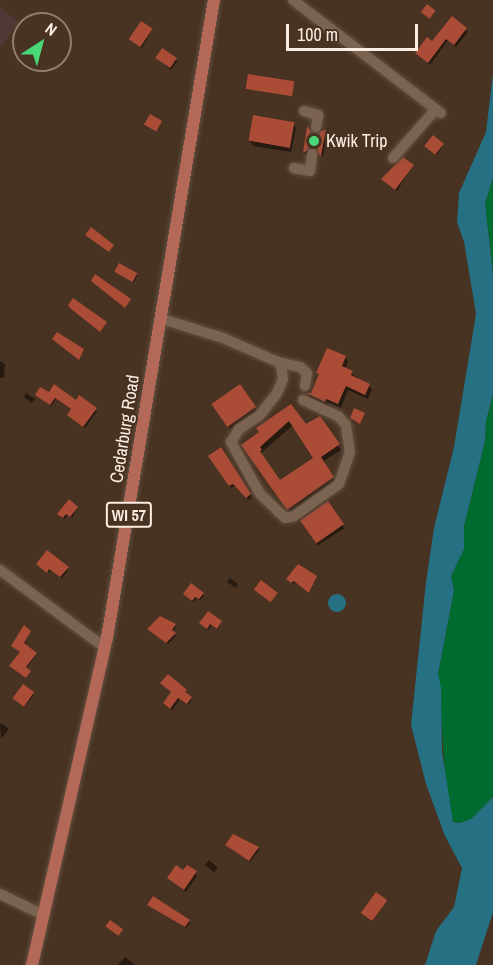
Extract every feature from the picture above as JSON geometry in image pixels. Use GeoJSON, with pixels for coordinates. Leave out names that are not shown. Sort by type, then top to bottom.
{"type":"FeatureCollection","features":[{"type":"Feature","properties":{"kind":"main road","name":"Cedarburg Road"},"geometry":{"type":"LineString","coordinates":[[32,965],[105,647],[214,0]]}},
{"type":"Feature","properties":{"kind":"street"},"geometry":{"type":"LineString","coordinates":[[293,0],[439,111],[393,158]]}},
{"type":"Feature","properties":{"kind":"street"},"geometry":{"type":"LineString","coordinates":[[304,111],[318,115],[316,128]]}},
{"type":"Feature","properties":{"kind":"street"},"geometry":{"type":"LineString","coordinates":[[294,168],[309,171],[312,154]]}},
{"type":"Feature","properties":{"kind":"street"},"geometry":{"type":"LineString","coordinates":[[162,319],[223,338],[278,362],[300,367],[307,373],[302,394],[339,417],[346,425],[350,452],[339,484],[294,516],[285,518],[260,494],[231,442],[239,429],[260,415],[277,393],[283,379],[281,365],[278,362]]}},
{"type":"Feature","properties":{"kind":"street"},"geometry":{"type":"LineString","coordinates":[[0,570],[105,647]]}},
{"type":"Feature","properties":{"kind":"street"},"geometry":{"type":"LineString","coordinates":[[0,894],[43,915]]}},
{"type":"Feature","properties":{"kind":"shaded area"},"geometry":{"type":"Polygon","coordinates":[[[0,7],[12,16],[12,32],[0,48],[0,7]]]}},
{"type":"Feature","properties":{"kind":"green space"},"geometry":{"type":"Polygon","coordinates":[[[493,178],[493,274],[485,203],[493,178]]]}},
{"type":"Feature","properties":{"kind":"green space"},"geometry":{"type":"Polygon","coordinates":[[[493,394],[493,797],[471,819],[460,823],[453,822],[446,787],[438,674],[454,590],[451,576],[464,549],[464,526],[485,441],[486,421],[493,394]]]}},
{"type":"Feature","properties":{"kind":"water"},"geometry":{"type":"Polygon","coordinates":[[[493,73],[493,178],[485,203],[493,274],[493,394],[486,421],[485,441],[464,526],[464,549],[451,576],[454,590],[438,674],[441,688],[442,751],[453,822],[460,823],[471,819],[493,797],[493,912],[476,965],[425,965],[436,931],[454,907],[462,868],[445,836],[426,784],[411,725],[434,528],[454,447],[476,314],[464,242],[457,222],[459,193],[486,132],[493,73]]]}},
{"type":"Feature","properties":{"kind":"water"},"geometry":{"type":"Polygon","coordinates":[[[333,594],[341,594],[346,599],[344,610],[333,612],[328,607],[328,599],[333,594]]]}},
{"type":"Feature","properties":{"kind":"building"},"geometry":{"type":"Polygon","coordinates":[[[427,4],[436,11],[430,19],[421,12],[427,4]]]}},
{"type":"Feature","properties":{"kind":"building"},"geometry":{"type":"Polygon","coordinates":[[[452,16],[467,28],[454,45],[446,39],[428,63],[415,53],[427,37],[432,41],[452,16]]]}},
{"type":"Feature","properties":{"kind":"building"},"geometry":{"type":"Polygon","coordinates":[[[141,21],[153,29],[140,47],[129,39],[141,21]]]}},
{"type":"Feature","properties":{"kind":"building"},"geometry":{"type":"Polygon","coordinates":[[[162,48],[177,58],[170,68],[155,58],[162,48]]]}},
{"type":"Feature","properties":{"kind":"building","name":"Kwik Trip"},"geometry":{"type":"Polygon","coordinates":[[[248,74],[294,81],[292,96],[246,89],[248,74]]]}},
{"type":"Feature","properties":{"kind":"building"},"geometry":{"type":"Polygon","coordinates":[[[150,114],[162,121],[156,131],[144,124],[150,114]]]}},
{"type":"Feature","properties":{"kind":"building","name":"Kwik Trip"},"geometry":{"type":"Polygon","coordinates":[[[253,115],[294,122],[290,148],[248,141],[253,115]]]}},
{"type":"Feature","properties":{"kind":"building","name":"Kwik Trip"},"geometry":{"type":"Polygon","coordinates":[[[307,126],[315,134],[326,129],[321,156],[313,147],[303,153],[307,126]]]}},
{"type":"Feature","properties":{"kind":"building"},"geometry":{"type":"Polygon","coordinates":[[[433,135],[444,144],[435,155],[424,146],[433,135]]]}},
{"type":"Feature","properties":{"kind":"building"},"geometry":{"type":"Polygon","coordinates":[[[403,157],[414,165],[395,190],[381,179],[403,157]]]}},
{"type":"Feature","properties":{"kind":"building"},"geometry":{"type":"Polygon","coordinates":[[[91,227],[114,245],[109,252],[85,235],[91,227]]]}},
{"type":"Feature","properties":{"kind":"building"},"geometry":{"type":"Polygon","coordinates":[[[119,263],[137,273],[133,282],[114,272],[119,263]]]}},
{"type":"Feature","properties":{"kind":"building"},"geometry":{"type":"Polygon","coordinates":[[[95,274],[131,299],[125,308],[91,281],[95,274]]]}},
{"type":"Feature","properties":{"kind":"building"},"geometry":{"type":"Polygon","coordinates":[[[73,298],[107,322],[100,332],[70,308],[68,305],[73,298]]]}},
{"type":"Feature","properties":{"kind":"building"},"geometry":{"type":"Polygon","coordinates":[[[57,332],[84,349],[79,360],[52,339],[57,332]]]}},
{"type":"Feature","properties":{"kind":"building"},"geometry":{"type":"Polygon","coordinates":[[[327,348],[346,356],[342,366],[353,371],[351,375],[370,384],[365,395],[346,386],[338,404],[326,399],[325,402],[306,393],[311,393],[319,374],[316,373],[327,348]]]}},
{"type":"Feature","properties":{"kind":"building"},"geometry":{"type":"Polygon","coordinates":[[[54,384],[76,400],[79,395],[97,408],[83,427],[67,415],[71,409],[55,398],[50,405],[35,395],[40,387],[49,392],[54,384]]]}},
{"type":"Feature","properties":{"kind":"building"},"geometry":{"type":"Polygon","coordinates":[[[240,384],[256,407],[227,427],[211,404],[240,384]]]}},
{"type":"Feature","properties":{"kind":"building"},"geometry":{"type":"Polygon","coordinates":[[[291,404],[306,424],[320,416],[340,444],[321,457],[334,477],[287,510],[241,445],[259,432],[256,428],[291,404]],[[289,421],[260,447],[262,450],[260,451],[280,480],[313,458],[289,421]]]}},
{"type":"Feature","properties":{"kind":"building"},"geometry":{"type":"Polygon","coordinates":[[[354,408],[365,413],[360,424],[350,418],[354,408]]]}},
{"type":"Feature","properties":{"kind":"building"},"geometry":{"type":"Polygon","coordinates":[[[221,447],[251,494],[246,498],[233,484],[229,486],[208,456],[221,447]]]}},
{"type":"Feature","properties":{"kind":"building"},"geometry":{"type":"Polygon","coordinates":[[[69,499],[78,507],[70,517],[66,514],[63,518],[57,514],[69,499]]]}},
{"type":"Feature","properties":{"kind":"building"},"geometry":{"type":"Polygon","coordinates":[[[328,501],[344,524],[316,543],[300,521],[328,501]]]}},
{"type":"Feature","properties":{"kind":"building"},"geometry":{"type":"Polygon","coordinates":[[[47,550],[69,567],[60,577],[49,569],[47,573],[36,564],[47,550]]]}},
{"type":"Feature","properties":{"kind":"building"},"geometry":{"type":"Polygon","coordinates":[[[298,564],[317,576],[309,593],[294,581],[291,583],[286,579],[298,564]]]}},
{"type":"Feature","properties":{"kind":"building"},"geometry":{"type":"Polygon","coordinates":[[[261,580],[278,593],[271,602],[254,590],[261,580]]]}},
{"type":"Feature","properties":{"kind":"building"},"geometry":{"type":"Polygon","coordinates":[[[191,583],[204,593],[199,599],[195,597],[192,601],[183,594],[191,583]]]}},
{"type":"Feature","properties":{"kind":"building"},"geometry":{"type":"Polygon","coordinates":[[[208,611],[222,621],[217,629],[210,624],[207,629],[199,623],[208,611]]]}},
{"type":"Feature","properties":{"kind":"building"},"geometry":{"type":"Polygon","coordinates":[[[160,616],[176,624],[172,630],[176,633],[166,643],[147,629],[160,616]]]}},
{"type":"Feature","properties":{"kind":"building"},"geometry":{"type":"Polygon","coordinates":[[[24,625],[31,631],[24,643],[37,653],[26,667],[31,671],[26,678],[9,666],[20,652],[11,646],[24,625]]]}},
{"type":"Feature","properties":{"kind":"building"},"geometry":{"type":"Polygon","coordinates":[[[168,674],[192,697],[187,704],[178,698],[170,709],[163,703],[171,692],[160,683],[168,674]]]}},
{"type":"Feature","properties":{"kind":"building"},"geometry":{"type":"Polygon","coordinates":[[[23,684],[34,692],[24,707],[12,699],[23,684]]]}},
{"type":"Feature","properties":{"kind":"building"},"geometry":{"type":"Polygon","coordinates":[[[233,834],[259,847],[249,861],[225,845],[233,834]]]}},
{"type":"Feature","properties":{"kind":"building"},"geometry":{"type":"Polygon","coordinates":[[[176,865],[183,870],[187,865],[197,871],[184,890],[167,878],[176,865]]]}},
{"type":"Feature","properties":{"kind":"building"},"geometry":{"type":"Polygon","coordinates":[[[376,892],[387,900],[372,921],[361,913],[376,892]]]}},
{"type":"Feature","properties":{"kind":"building"},"geometry":{"type":"Polygon","coordinates":[[[153,896],[190,920],[185,927],[147,905],[153,896]]]}},
{"type":"Feature","properties":{"kind":"building"},"geometry":{"type":"Polygon","coordinates":[[[110,920],[123,929],[119,936],[105,927],[110,920]]]}},
{"type":"Feature","properties":{"kind":"tunnel"},"geometry":{"type":"LineString","coordinates":[[312,154],[316,127]]}},
{"type":"Feature","properties":{"kind":"place","name":"Kwik Trip"},"geometry":{"type":"Point","coordinates":[314,141]}}]}
